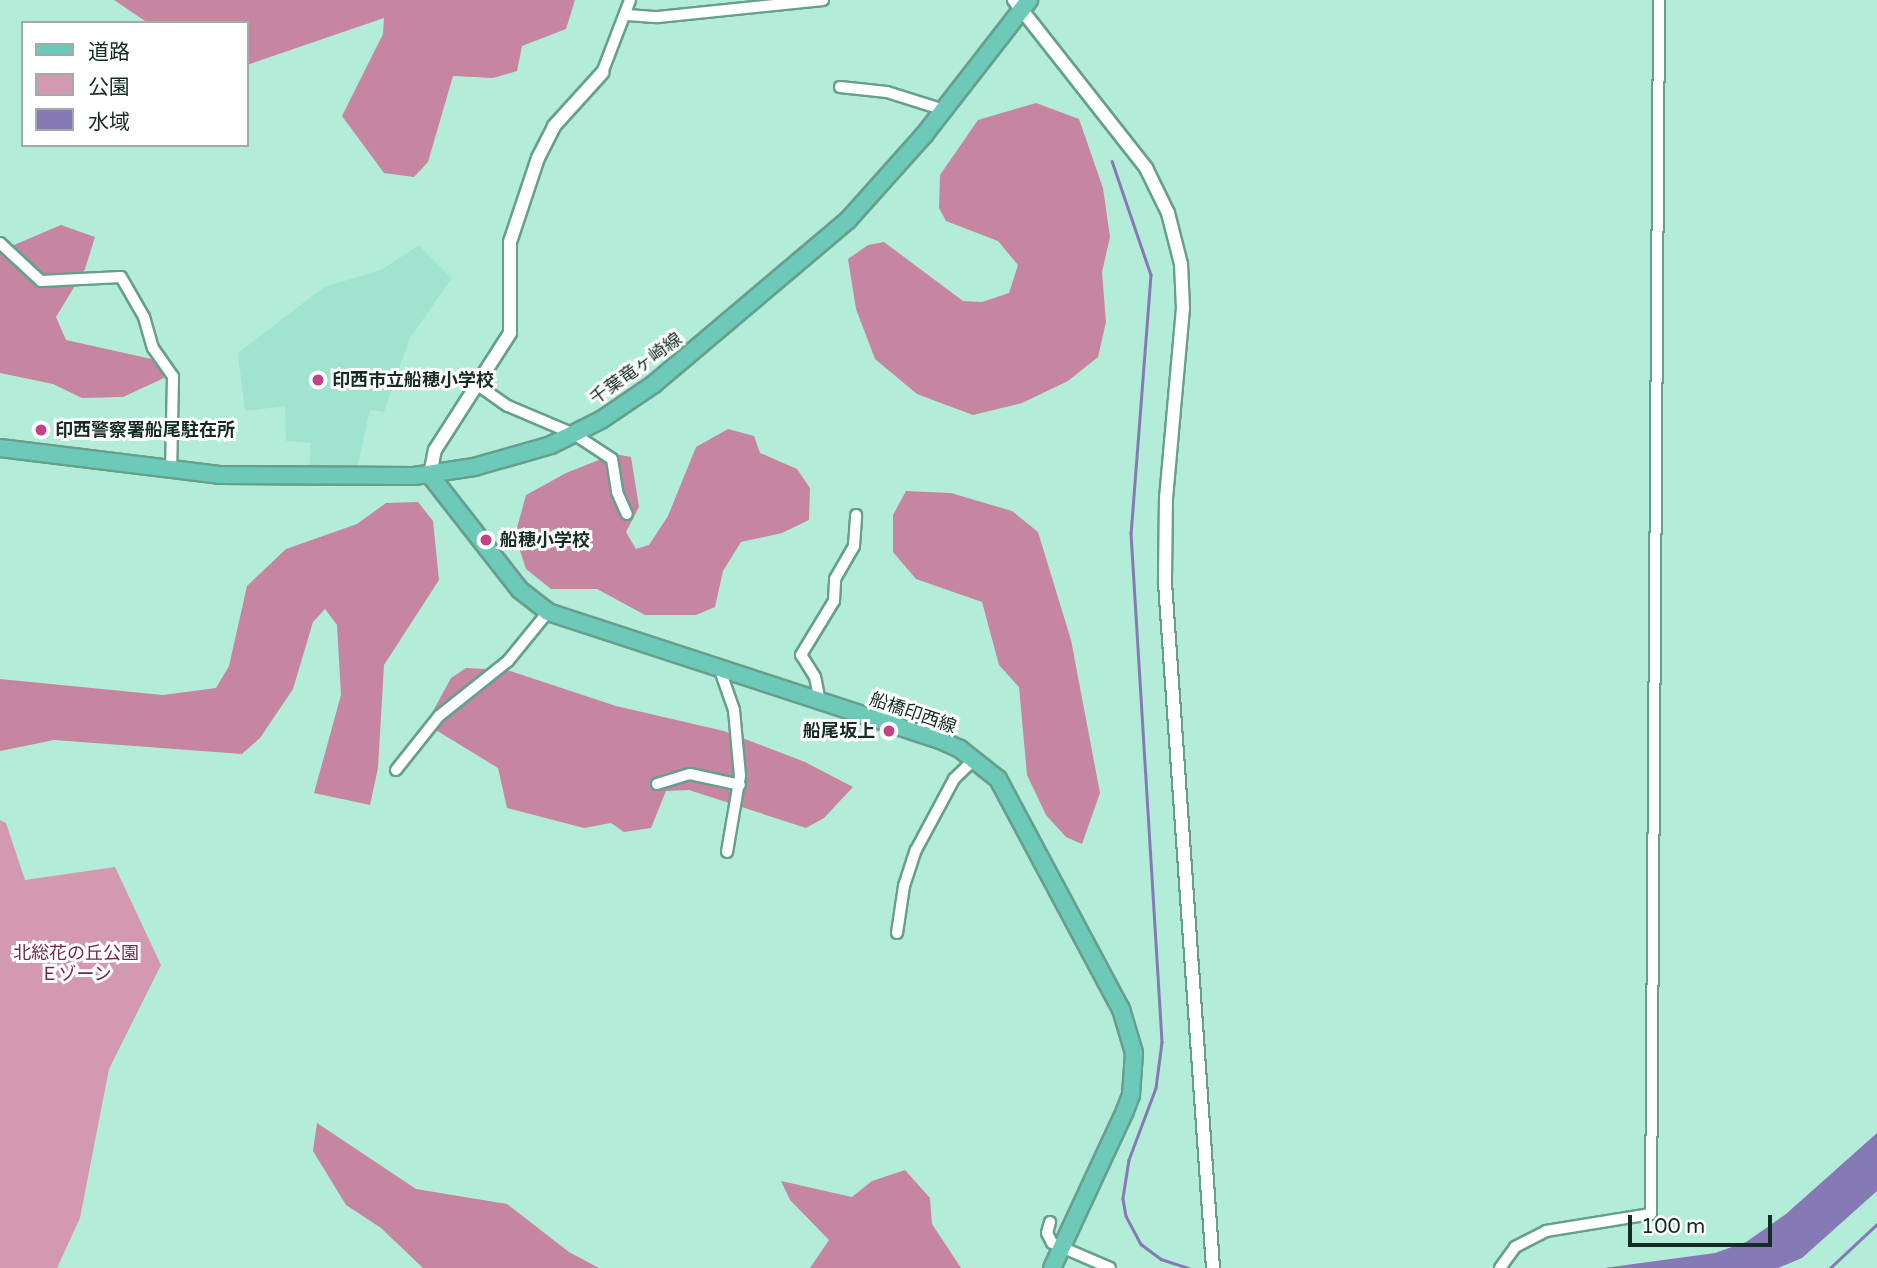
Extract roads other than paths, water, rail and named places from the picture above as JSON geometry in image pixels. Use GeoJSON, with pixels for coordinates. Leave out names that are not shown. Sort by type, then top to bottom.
{"type":"FeatureCollection","features":[{"type":"Feature","properties":{"kind":"main road","name":"千葉竜ヶ崎線"},"geometry":{"type":"LineString","coordinates":[[0,448],[172,470],[282,476],[430,475],[503,460],[574,434],[654,384],[817,247],[877,191],[944,110],[1022,3]]}},
{"type":"Feature","properties":{"kind":"main road","name":"船橋印西線"},"geometry":{"type":"LineString","coordinates":[[430,475],[520,590],[548,612],[940,740],[975,759],[998,779],[1017,808],[1121,1009],[1133,1053],[1131,1095],[1125,1111],[1052,1268]]}},
{"type":"Feature","properties":{"kind":"street"},"geometry":{"type":"LineString","coordinates":[[430,475],[435,450],[510,333],[510,242],[538,158],[554,126],[602,74],[627,15],[630,0]]}},
{"type":"Feature","properties":{"kind":"street"},"geometry":{"type":"LineString","coordinates":[[627,15],[658,17],[823,0]]}},
{"type":"Feature","properties":{"kind":"street"},"geometry":{"type":"LineString","coordinates":[[1500,1268],[1515,1247],[1546,1231],[1651,1214],[1659,0]]}},
{"type":"Feature","properties":{"kind":"street"},"geometry":{"type":"LineString","coordinates":[[1022,3],[1146,168],[1168,213],[1181,264],[1183,307],[1167,486],[1166,583],[1213,1268]]}},
{"type":"Feature","properties":{"kind":"street"},"geometry":{"type":"LineString","coordinates":[[840,87],[887,92],[944,110]]}},
{"type":"Feature","properties":{"kind":"street"},"geometry":{"type":"LineString","coordinates":[[0,243],[41,281],[121,277],[144,317],[153,348],[173,377],[172,470]]}},
{"type":"Feature","properties":{"kind":"street"},"geometry":{"type":"LineString","coordinates":[[478,386],[508,406],[574,434],[612,459],[617,492],[627,514]]}},
{"type":"Feature","properties":{"kind":"street"},"geometry":{"type":"LineString","coordinates":[[820,702],[814,677],[801,655],[834,601],[835,579],[854,546],[856,515]]}},
{"type":"Feature","properties":{"kind":"street"},"geometry":{"type":"LineString","coordinates":[[396,770],[439,716],[508,661],[548,612]]}},
{"type":"Feature","properties":{"kind":"street"},"geometry":{"type":"LineString","coordinates":[[720,670],[734,710],[740,785],[727,852]]}},
{"type":"Feature","properties":{"kind":"street"},"geometry":{"type":"LineString","coordinates":[[897,933],[904,886],[916,850],[954,779],[975,759]]}},
{"type":"Feature","properties":{"kind":"street"},"geometry":{"type":"LineString","coordinates":[[657,784],[691,774],[740,785]]}},
{"type":"Feature","properties":{"kind":"street"},"geometry":{"type":"LineString","coordinates":[[1050,1222],[1048,1239],[1060,1248],[1110,1268]]}},
{"type":"Feature","properties":{"kind":"water"},"geometry":{"type":"Polygon","coordinates":[[[1877,1133],[1877,1191],[1802,1258],[1778,1268],[1604,1268],[1715,1253],[1746,1242],[1786,1214],[1877,1133]]]}},
{"type":"Feature","properties":{"kind":"waterway"},"geometry":{"type":"LineString","coordinates":[[1112,161],[1151,275],[1131,533],[1162,1042],[1156,1088],[1129,1160],[1123,1199],[1126,1216],[1141,1244],[1161,1259],[1189,1268]]}},
{"type":"Feature","properties":{"kind":"waterway"},"geometry":{"type":"LineString","coordinates":[[1830,1268],[1877,1224]]}},
{"type":"Feature","properties":{"kind":"place","name":"印西市立船穂小学校"},"geometry":{"type":"Point","coordinates":[318,380]}},
{"type":"Feature","properties":{"kind":"place","name":"印西警察署船尾駐在所"},"geometry":{"type":"Point","coordinates":[41,430]}},
{"type":"Feature","properties":{"kind":"place","name":"船穂小学校"},"geometry":{"type":"Point","coordinates":[486,540]}},
{"type":"Feature","properties":{"kind":"place","name":"船尾坂上"},"geometry":{"type":"Point","coordinates":[889,731]}},
{"type":"Feature","properties":{"kind":"park label","name":"北総花の丘公園 Ｅゾーン"},"geometry":{"type":"Point","coordinates":[76,964]}}]}
